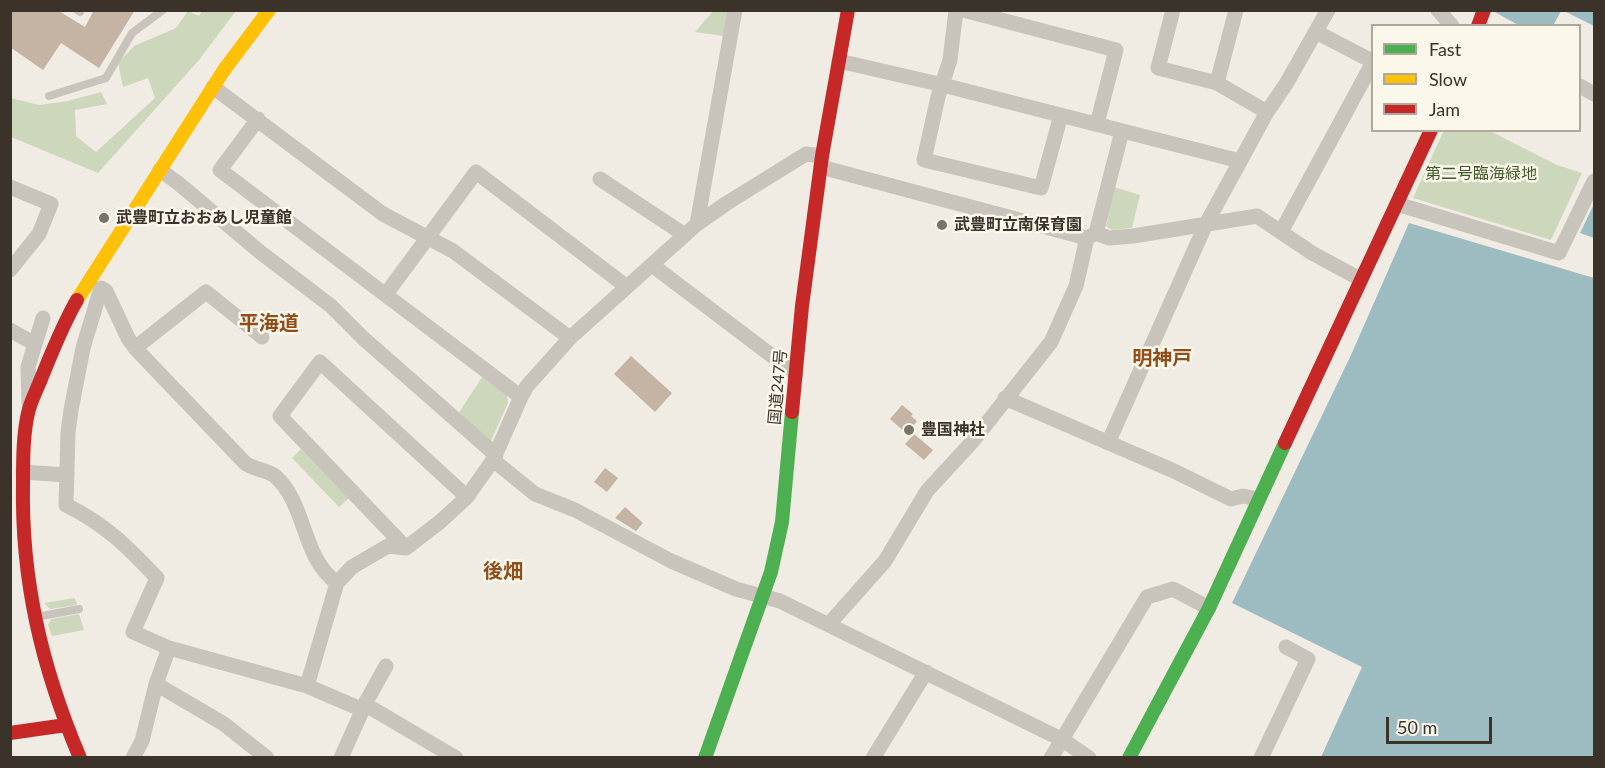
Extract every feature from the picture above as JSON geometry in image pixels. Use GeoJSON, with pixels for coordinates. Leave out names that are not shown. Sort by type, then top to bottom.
{"type":"FeatureCollection","features":[{"type":"Feature","properties":{"kind":"main road"},"geometry":{"type":"LineString","coordinates":[[80,758],[66,725],[38,638],[29,589],[17,469],[29,410],[60,330],[213,87],[269,10]]}},
{"type":"Feature","properties":{"kind":"main road","name":"国道247号"},"geometry":{"type":"LineString","coordinates":[[705,758],[777,549],[782,522],[802,306],[822,162],[848,10]]}},
{"type":"Feature","properties":{"kind":"main road"},"geometry":{"type":"LineString","coordinates":[[1129,758],[1209,608],[1257,499],[1430,132]]}},
{"type":"Feature","properties":{"kind":"main road"},"geometry":{"type":"LineString","coordinates":[[10,733],[66,725]]}},
{"type":"Feature","properties":{"kind":"street"},"geometry":{"type":"LineString","coordinates":[[697,224],[735,10]]}},
{"type":"Feature","properties":{"kind":"street"},"geometry":{"type":"LineString","coordinates":[[956,10],[950,60],[938,97],[924,160],[1041,188],[1061,115]]}},
{"type":"Feature","properties":{"kind":"street"},"geometry":{"type":"LineString","coordinates":[[963,10],[1116,50],[1097,123]]}},
{"type":"Feature","properties":{"kind":"street"},"geometry":{"type":"LineString","coordinates":[[1173,10],[1158,68],[1217,83],[1267,112]]}},
{"type":"Feature","properties":{"kind":"street"},"geometry":{"type":"LineString","coordinates":[[1217,83],[1236,10]]}},
{"type":"Feature","properties":{"kind":"street"},"geometry":{"type":"LineString","coordinates":[[1108,443],[1206,224],[1267,112],[1286,84],[1328,10]]}},
{"type":"Feature","properties":{"kind":"street"},"geometry":{"type":"LineString","coordinates":[[1438,10],[1450,24]]}},
{"type":"Feature","properties":{"kind":"street"},"geometry":{"type":"LineString","coordinates":[[1316,32],[1371,61]]}},
{"type":"Feature","properties":{"kind":"street"},"geometry":{"type":"LineString","coordinates":[[839,62],[1097,123],[1240,161]]}},
{"type":"Feature","properties":{"kind":"street"},"geometry":{"type":"LineString","coordinates":[[1281,232],[1371,64]]}},
{"type":"Feature","properties":{"kind":"street"},"geometry":{"type":"LineString","coordinates":[[213,87],[383,214],[453,251],[570,338]]}},
{"type":"Feature","properties":{"kind":"street"},"geometry":{"type":"LineString","coordinates":[[258,119],[220,171],[521,397]]}},
{"type":"Feature","properties":{"kind":"street"},"geometry":{"type":"LineString","coordinates":[[828,624],[885,561],[927,490],[972,442],[1051,342],[1076,286],[1122,131]]}},
{"type":"Feature","properties":{"kind":"street"},"geometry":{"type":"LineString","coordinates":[[307,686],[337,583],[352,567],[388,546],[406,548],[441,521],[467,497],[495,458],[521,397],[544,365],[570,338],[697,224],[806,154],[822,162],[1091,236],[1109,238],[1257,216],[1312,253],[1360,279]]}},
{"type":"Feature","properties":{"kind":"street"},"geometry":{"type":"LineString","coordinates":[[160,170],[260,252],[331,306],[363,338],[535,494],[575,510],[671,561],[736,589],[780,601],[1063,740],[1089,758]]}},
{"type":"Feature","properties":{"kind":"street"},"geometry":{"type":"LineString","coordinates":[[386,294],[476,172],[627,287]]}},
{"type":"Feature","properties":{"kind":"street"},"geometry":{"type":"LineString","coordinates":[[600,179],[686,235]]}},
{"type":"Feature","properties":{"kind":"street"},"geometry":{"type":"LineString","coordinates":[[1397,204],[1559,253],[1594,181]]}},
{"type":"Feature","properties":{"kind":"street"},"geometry":{"type":"LineString","coordinates":[[10,187],[51,204],[39,234],[10,270]]}},
{"type":"Feature","properties":{"kind":"street"},"geometry":{"type":"LineString","coordinates":[[652,265],[796,375]]}},
{"type":"Feature","properties":{"kind":"street"},"geometry":{"type":"LineString","coordinates":[[337,583],[322,570],[310,547],[292,499],[274,474],[252,468],[246,463],[135,348],[106,291],[101,288],[85,343],[71,410],[66,505],[107,529],[157,578],[133,633],[169,648],[307,686],[364,708],[373,709],[456,758]]}},
{"type":"Feature","properties":{"kind":"street"},"geometry":{"type":"LineString","coordinates":[[135,348],[206,292],[262,337]]}},
{"type":"Feature","properties":{"kind":"street"},"geometry":{"type":"LineString","coordinates":[[29,410],[28,367],[43,320],[85,343]]}},
{"type":"Feature","properties":{"kind":"street"},"geometry":{"type":"LineString","coordinates":[[10,330],[35,344]]}},
{"type":"Feature","properties":{"kind":"street"},"geometry":{"type":"LineString","coordinates":[[406,548],[280,416],[320,362],[467,497]]}},
{"type":"Feature","properties":{"kind":"street"},"geometry":{"type":"LineString","coordinates":[[1005,398],[1231,499],[1243,496],[1257,499]]}},
{"type":"Feature","properties":{"kind":"street"},"geometry":{"type":"LineString","coordinates":[[17,469],[66,475]]}},
{"type":"Feature","properties":{"kind":"street"},"geometry":{"type":"LineString","coordinates":[[1051,758],[1147,597],[1173,589],[1209,608]]}},
{"type":"Feature","properties":{"kind":"street"},"geometry":{"type":"LineString","coordinates":[[1261,758],[1308,659],[1286,647]]}},
{"type":"Feature","properties":{"kind":"street"},"geometry":{"type":"LineString","coordinates":[[133,758],[142,741],[156,684],[169,648]]}},
{"type":"Feature","properties":{"kind":"street"},"geometry":{"type":"LineString","coordinates":[[341,758],[386,666]]}},
{"type":"Feature","properties":{"kind":"street"},"geometry":{"type":"LineString","coordinates":[[873,758],[926,672]]}},
{"type":"Feature","properties":{"kind":"street"},"geometry":{"type":"LineString","coordinates":[[156,684],[224,724],[267,758]]}},
{"type":"Feature","properties":{"kind":"lane"},"geometry":{"type":"LineString","coordinates":[[49,96],[106,78],[132,33],[163,10]]}},
{"type":"Feature","properties":{"kind":"lane"},"geometry":{"type":"LineString","coordinates":[[34,618],[79,609]]}},
{"type":"Feature","properties":{"kind":"green space"},"geometry":{"type":"Polygon","coordinates":[[[188,11],[199,16],[202,11],[236,11],[199,60],[98,173],[11,137],[11,98],[39,105],[68,101],[101,92],[107,104],[75,110],[76,136],[96,152],[155,98],[148,78],[123,87],[118,63],[134,46],[176,28],[188,11]]]}},
{"type":"Feature","properties":{"kind":"green space"},"geometry":{"type":"Polygon","coordinates":[[[713,11],[728,11],[723,36],[695,32],[713,11]]]}},
{"type":"Feature","properties":{"kind":"green space","name":"第二号臨海緑地"},"geometry":{"type":"Polygon","coordinates":[[[1443,132],[1492,132],[1557,165],[1582,173],[1551,240],[1413,198],[1443,132]]]}},
{"type":"Feature","properties":{"kind":"green space"},"geometry":{"type":"Polygon","coordinates":[[[1114,187],[1140,195],[1132,228],[1112,230],[1106,226],[1114,187]]]}},
{"type":"Feature","properties":{"kind":"green space"},"geometry":{"type":"Polygon","coordinates":[[[482,377],[507,395],[508,403],[490,443],[458,414],[482,377]]]}},
{"type":"Feature","properties":{"kind":"green space"},"geometry":{"type":"Polygon","coordinates":[[[301,449],[349,498],[339,507],[292,458],[301,449]]]}},
{"type":"Feature","properties":{"kind":"green space"},"geometry":{"type":"Polygon","coordinates":[[[75,598],[77,605],[50,609],[44,603],[75,598]]]}},
{"type":"Feature","properties":{"kind":"green space"},"geometry":{"type":"Polygon","coordinates":[[[79,614],[84,630],[52,636],[48,625],[51,619],[79,614]]]}},
{"type":"Feature","properties":{"kind":"water"},"geometry":{"type":"Polygon","coordinates":[[[1493,11],[1561,11],[1554,24],[1516,24],[1493,11]]]}},
{"type":"Feature","properties":{"kind":"water"},"geometry":{"type":"Polygon","coordinates":[[[1564,11],[1594,11],[1594,26],[1564,11]]]}},
{"type":"Feature","properties":{"kind":"water"},"geometry":{"type":"Polygon","coordinates":[[[1594,204],[1594,238],[1580,233],[1594,204]]]}},
{"type":"Feature","properties":{"kind":"water"},"geometry":{"type":"Polygon","coordinates":[[[1409,223],[1594,278],[1594,757],[1321,757],[1362,667],[1232,603],[1351,355],[1409,223]]]}},
{"type":"Feature","properties":{"kind":"building"},"geometry":{"type":"Polygon","coordinates":[[[10,10],[57,10],[85,27],[94,10],[135,10],[99,68],[61,43],[43,70],[10,47],[10,10]]]}},
{"type":"Feature","properties":{"kind":"building"},"geometry":{"type":"Polygon","coordinates":[[[631,356],[672,393],[655,412],[614,374],[631,356]]]}},
{"type":"Feature","properties":{"kind":"building"},"geometry":{"type":"Polygon","coordinates":[[[902,405],[913,414],[911,416],[917,421],[907,434],[890,419],[902,405]]]}},
{"type":"Feature","properties":{"kind":"building"},"geometry":{"type":"Polygon","coordinates":[[[914,434],[933,450],[924,460],[905,444],[914,434]]]}},
{"type":"Feature","properties":{"kind":"building"},"geometry":{"type":"Polygon","coordinates":[[[605,468],[618,478],[607,492],[594,482],[605,468]]]}},
{"type":"Feature","properties":{"kind":"building"},"geometry":{"type":"Polygon","coordinates":[[[625,507],[643,523],[636,531],[615,518],[625,507]]]}},
{"type":"Feature","properties":{"kind":"traffic: fast"},"geometry":{"type":"LineString","coordinates":[[705,758],[771,572],[782,522],[792,412]]}},
{"type":"Feature","properties":{"kind":"traffic: fast"},"geometry":{"type":"LineString","coordinates":[[1129,758],[1209,608],[1285,443]]}},
{"type":"Feature","properties":{"kind":"traffic: slow"},"geometry":{"type":"LineString","coordinates":[[77,300],[224,70],[269,10]]}},
{"type":"Feature","properties":{"kind":"traffic: jam"},"geometry":{"type":"LineString","coordinates":[[792,412],[802,306],[822,156],[848,10]]}},
{"type":"Feature","properties":{"kind":"traffic: jam"},"geometry":{"type":"LineString","coordinates":[[1479,24],[1484,10]]}},
{"type":"Feature","properties":{"kind":"traffic: jam"},"geometry":{"type":"LineString","coordinates":[[1285,443],[1430,132]]}},
{"type":"Feature","properties":{"kind":"traffic: jam"},"geometry":{"type":"LineString","coordinates":[[77,300],[29,409],[24,436],[23,519],[36,623],[55,691],[80,758]]}},
{"type":"Feature","properties":{"kind":"traffic: jam"},"geometry":{"type":"LineString","coordinates":[[10,733],[66,725]]}},
{"type":"Feature","properties":{"kind":"place","name":"武豊町立おおあし児童館"},"geometry":{"type":"Point","coordinates":[104,218]}},
{"type":"Feature","properties":{"kind":"place","name":"武豊町立南保育園"},"geometry":{"type":"Point","coordinates":[942,225]}},
{"type":"Feature","properties":{"kind":"place","name":"豊国神社"},"geometry":{"type":"Point","coordinates":[909,430]}},
{"type":"Feature","properties":{"kind":"district","name":"平海道"},"geometry":{"type":"Point","coordinates":[269,324]}},
{"type":"Feature","properties":{"kind":"district","name":"明神戸"},"geometry":{"type":"Point","coordinates":[1162,359]}},
{"type":"Feature","properties":{"kind":"district","name":"後畑"},"geometry":{"type":"Point","coordinates":[503,572]}}]}
